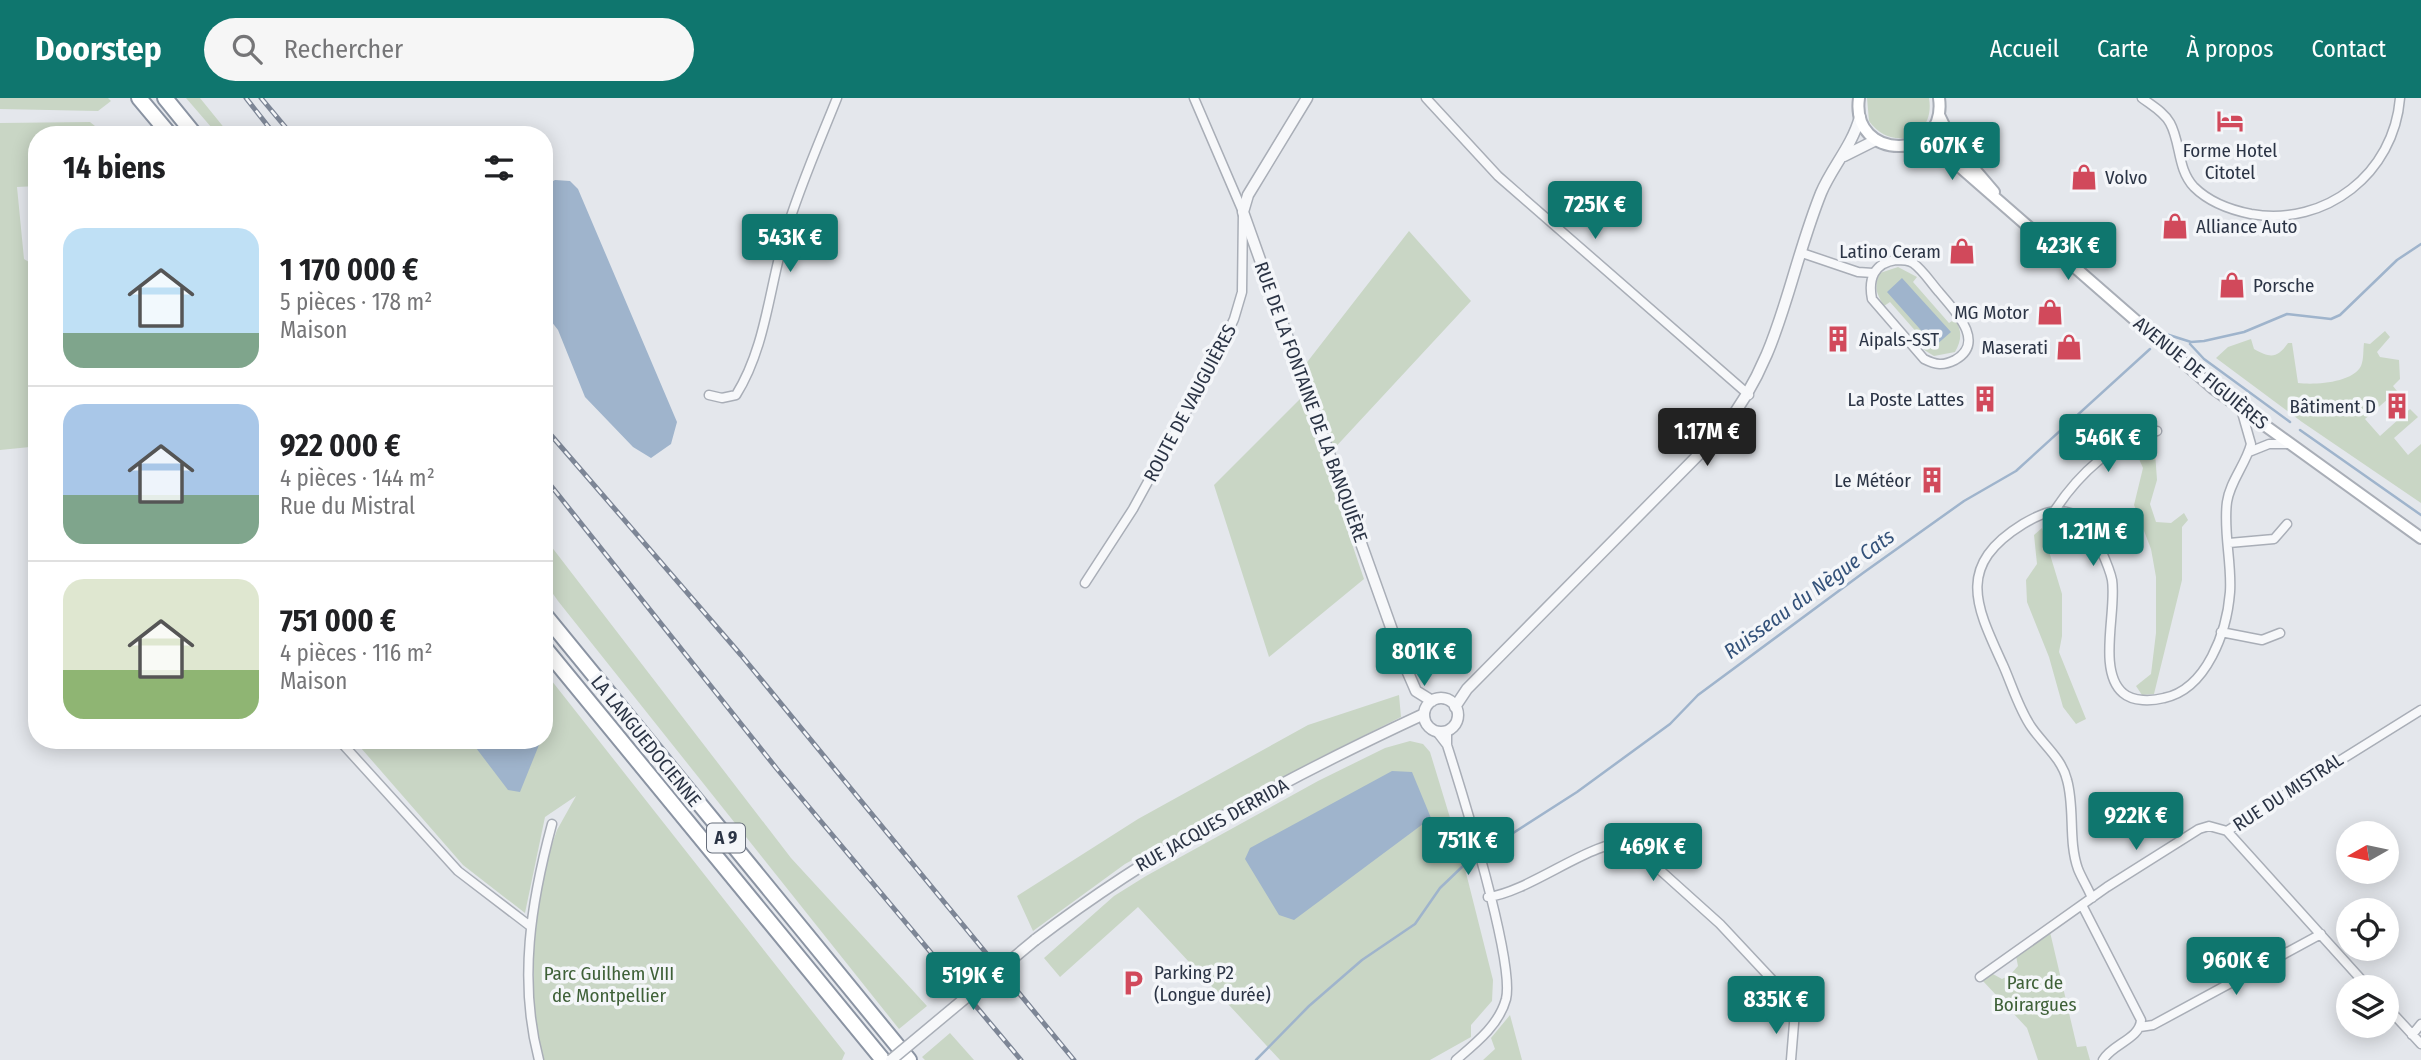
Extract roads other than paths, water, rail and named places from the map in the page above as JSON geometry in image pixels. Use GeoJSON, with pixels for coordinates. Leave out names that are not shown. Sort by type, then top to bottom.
{"type":"FeatureCollection","features":[{"type":"Feature","properties":{"kind":"highway"},"geometry":{"type":"LineString","coordinates":[[139,98],[162,126]]}},
{"type":"Feature","properties":{"kind":"highway"},"geometry":{"type":"LineString","coordinates":[[164,98],[187,126]]}},
{"type":"Feature","properties":{"kind":"highway","name":"LA LANGUEDOCIENNE"},"geometry":{"type":"LineString","coordinates":[[553,625],[909,1060]]}},
{"type":"Feature","properties":{"kind":"highway","name":"LA LANGUEDOCIENNE"},"geometry":{"type":"LineString","coordinates":[[553,658],[883,1060]]}},
{"type":"Feature","properties":{"kind":"main road"},"geometry":{"type":"LineString","coordinates":[[1859,98],[1860,117],[1876,140],[1888,146],[1915,144],[1934,127],[1939,115],[1939,98]]}},
{"type":"Feature","properties":{"kind":"main road","name":"AVENUE DE FIGUIÈRES"},"geometry":{"type":"LineString","coordinates":[[1939,115],[1953,144],[1992,188],[1996,197]]}},
{"type":"Feature","properties":{"kind":"main road","name":"AVENUE DE FIGUIÈRES"},"geometry":{"type":"LineString","coordinates":[[1915,144],[1952,161],[2160,343],[2289,444],[2421,538]]}},
{"type":"Feature","properties":{"kind":"main road","name":"AVENUE DE FIGUIÈRES"},"geometry":{"type":"LineString","coordinates":[[2383,510],[2421,531]]}},
{"type":"Feature","properties":{"kind":"street"},"geometry":{"type":"LineString","coordinates":[[709,395],[722,398],[736,395],[745,380],[763,328],[784,237],[836,98]]}},
{"type":"Feature","properties":{"kind":"street","name":"RUE DE LA FONTAINE DE LA BANQUIÈRE"},"geometry":{"type":"LineString","coordinates":[[1194,98],[1242,212],[1403,661],[1416,691],[1432,701]]}},
{"type":"Feature","properties":{"kind":"street","name":"ROUTE DE VAUGUIÈRES"},"geometry":{"type":"LineString","coordinates":[[1084,583],[1133,509],[1234,319],[1242,292],[1242,212],[1248,195],[1307,98]]}},
{"type":"Feature","properties":{"kind":"street"},"geometry":{"type":"LineString","coordinates":[[1426,98],[1498,176],[1749,395]]}},
{"type":"Feature","properties":{"kind":"street"},"geometry":{"type":"LineString","coordinates":[[2142,98],[2170,124],[2185,173],[2195,187],[2213,200],[2239,212],[2273,216],[2323,206],[2339,199],[2365,178],[2383,155],[2394,132],[2400,98]]}},
{"type":"Feature","properties":{"kind":"street"},"geometry":{"type":"LineString","coordinates":[[1457,1060],[1481,1038],[1501,1011],[1506,998],[1507,968],[1447,745],[1424,714],[1432,701],[1451,703],[1468,689],[1720,433],[1749,395],[1770,348],[1822,193],[1844,156],[1860,117]]}},
{"type":"Feature","properties":{"kind":"street"},"geometry":{"type":"LineString","coordinates":[[1844,156],[1876,140]]}},
{"type":"Feature","properties":{"kind":"street"},"geometry":{"type":"LineString","coordinates":[[1802,253],[1857,272],[1873,273],[1890,261],[1912,263],[1963,320],[1968,335],[1968,348],[1947,365],[1935,365],[1924,359],[1872,299],[1870,288],[1873,273]]}},
{"type":"Feature","properties":{"kind":"street"},"geometry":{"type":"LineString","coordinates":[[2092,898],[2077,868],[2067,779],[2059,761],[2031,726],[1977,600],[1978,578],[1991,550],[2019,527],[2055,510],[2076,515],[2094,533],[2112,577],[2110,657],[2113,675],[2123,694],[2150,700],[2181,691],[2201,675],[2221,632],[2230,594],[2227,503],[2237,471],[2249,452],[2250,434],[2241,408]]}},
{"type":"Feature","properties":{"kind":"street"},"geometry":{"type":"LineString","coordinates":[[2055,510],[2072,484],[2132,436],[2157,431]]}},
{"type":"Feature","properties":{"kind":"street"},"geometry":{"type":"LineString","coordinates":[[2249,452],[2269,443],[2289,444]]}},
{"type":"Feature","properties":{"kind":"street"},"geometry":{"type":"LineString","coordinates":[[2229,543],[2274,539],[2287,524]]}},
{"type":"Feature","properties":{"kind":"street"},"geometry":{"type":"LineString","coordinates":[[2221,632],[2262,640],[2280,633]]}},
{"type":"Feature","properties":{"kind":"street"},"geometry":{"type":"LineString","coordinates":[[1437,730],[1456,723],[1451,703]]}},
{"type":"Feature","properties":{"kind":"street","name":"RUE DU MISTRAL"},"geometry":{"type":"LineString","coordinates":[[1980,977],[2092,898],[2199,829],[2209,826],[2227,831],[2421,710]]}},
{"type":"Feature","properties":{"kind":"street","name":"RUE JACQUES DERRIDA"},"geometry":{"type":"LineString","coordinates":[[891,1060],[1097,892],[1232,812],[1424,714]]}},
{"type":"Feature","properties":{"kind":"street","name":"RUE JACQUES DERRIDA"},"geometry":{"type":"LineString","coordinates":[[1399,726],[1437,730]]}},
{"type":"Feature","properties":{"kind":"street"},"geometry":{"type":"LineString","coordinates":[[347,749],[458,871],[530,926]]}},
{"type":"Feature","properties":{"kind":"street"},"geometry":{"type":"LineString","coordinates":[[539,1060],[529,1016],[530,926],[536,883],[552,824]]}},
{"type":"Feature","properties":{"kind":"street"},"geometry":{"type":"LineString","coordinates":[[2227,831],[2357,975]]}},
{"type":"Feature","properties":{"kind":"street"},"geometry":{"type":"LineString","coordinates":[[1488,897],[1514,892],[1612,842],[1631,844],[1720,924],[1792,1001],[1796,1011],[1791,1060]]}},
{"type":"Feature","properties":{"kind":"street"},"geometry":{"type":"LineString","coordinates":[[2082,905],[2137,1011],[2140,1027]]}},
{"type":"Feature","properties":{"kind":"street"},"geometry":{"type":"LineString","coordinates":[[2103,1060],[2140,1027],[2153,1025],[2321,934]]}},
{"type":"Feature","properties":{"kind":"street"},"geometry":{"type":"LineString","coordinates":[[2399,1020],[2421,1044]]}},
{"type":"Feature","properties":{"kind":"street"},"geometry":{"type":"LineString","coordinates":[[2412,1035],[2421,1024]]}},
{"type":"Feature","properties":{"kind":"water"},"geometry":{"type":"Polygon","coordinates":[[[553,181],[570,181],[578,189],[677,422],[671,444],[651,458],[633,447],[585,397],[553,324],[553,181]]]}},
{"type":"Feature","properties":{"kind":"water"},"geometry":{"type":"Polygon","coordinates":[[[1902,278],[1951,332],[1935,346],[1887,292],[1902,278]]]}},
{"type":"Feature","properties":{"kind":"water"},"geometry":{"type":"Polygon","coordinates":[[[477,749],[537,749],[520,792],[508,790],[477,749]]]}},
{"type":"Feature","properties":{"kind":"water"},"geometry":{"type":"Polygon","coordinates":[[[1392,771],[1412,772],[1431,818],[1294,920],[1279,915],[1245,859],[1250,848],[1392,771]]]}},
{"type":"Feature","properties":{"kind":"waterway","name":"Ruisseau du Nègue Cats"},"geometry":{"type":"LineString","coordinates":[[2166,334],[2191,342],[2204,341],[2244,332],[2287,314],[2331,319],[2340,315],[2397,260],[2421,244]]}},
{"type":"Feature","properties":{"kind":"waterway"},"geometry":{"type":"LineString","coordinates":[[2190,344],[2204,359],[2290,422]]}},
{"type":"Feature","properties":{"kind":"waterway","name":"Ruisseau du Nègue Cats"},"geometry":{"type":"LineString","coordinates":[[1482,853],[1577,792],[1670,724],[1698,695],[1863,573],[1964,501],[2016,471],[2150,349]]}},
{"type":"Feature","properties":{"kind":"waterway"},"geometry":{"type":"LineString","coordinates":[[2300,430],[2421,515]]}},
{"type":"Feature","properties":{"kind":"waterway","name":"Ruisseau du Nègue Cats"},"geometry":{"type":"LineString","coordinates":[[1256,1060],[1309,1006],[1362,960],[1415,924],[1440,888],[1463,866]]}},
{"type":"Feature","properties":{"kind":"railway"},"geometry":{"type":"LineString","coordinates":[[246,98],[268,126]]}},
{"type":"Feature","properties":{"kind":"railway"},"geometry":{"type":"LineString","coordinates":[[261,98],[284,126]]}},
{"type":"Feature","properties":{"kind":"railway"},"geometry":{"type":"LineString","coordinates":[[553,437],[741,655],[1074,1060]]}},
{"type":"Feature","properties":{"kind":"railway"},"geometry":{"type":"LineString","coordinates":[[553,488],[777,769],[1021,1060]]}},
{"type":"Feature","properties":{"kind":"place","name":"Forme Hotel Citotel"},"geometry":{"type":"Point","coordinates":[2230,121]}},
{"type":"Feature","properties":{"kind":"place","name":"Volvo"},"geometry":{"type":"Point","coordinates":[2084,177]}},
{"type":"Feature","properties":{"kind":"place","name":"Alliance Auto"},"geometry":{"type":"Point","coordinates":[2175,226]}},
{"type":"Feature","properties":{"kind":"place","name":"Latino Ceram"},"geometry":{"type":"Point","coordinates":[1962,251]}},
{"type":"Feature","properties":{"kind":"place","name":"Porsche"},"geometry":{"type":"Point","coordinates":[2232,285]}},
{"type":"Feature","properties":{"kind":"place","name":"MG Motor"},"geometry":{"type":"Point","coordinates":[2050,312]}},
{"type":"Feature","properties":{"kind":"place","name":"Aipals-SST"},"geometry":{"type":"Point","coordinates":[1838,339]}},
{"type":"Feature","properties":{"kind":"place","name":"Maserati"},"geometry":{"type":"Point","coordinates":[2069,347]}},
{"type":"Feature","properties":{"kind":"place","name":"La Poste Lattes"},"geometry":{"type":"Point","coordinates":[1985,399]}},
{"type":"Feature","properties":{"kind":"place","name":"Bâtiment D"},"geometry":{"type":"Point","coordinates":[2397,406]}},
{"type":"Feature","properties":{"kind":"place","name":"Le Météor"},"geometry":{"type":"Point","coordinates":[1932,480]}},
{"type":"Feature","properties":{"kind":"place","name":"Parking P2 (Longue durée)"},"geometry":{"type":"Point","coordinates":[1133,983]}},
{"type":"Feature","properties":{"kind":"park label","name":"Parc Guilhem VIII de Montpellier"},"geometry":{"type":"Point","coordinates":[609,984]}},
{"type":"Feature","properties":{"kind":"park label","name":"Parc de Boirargues"},"geometry":{"type":"Point","coordinates":[2035,993]}}]}
